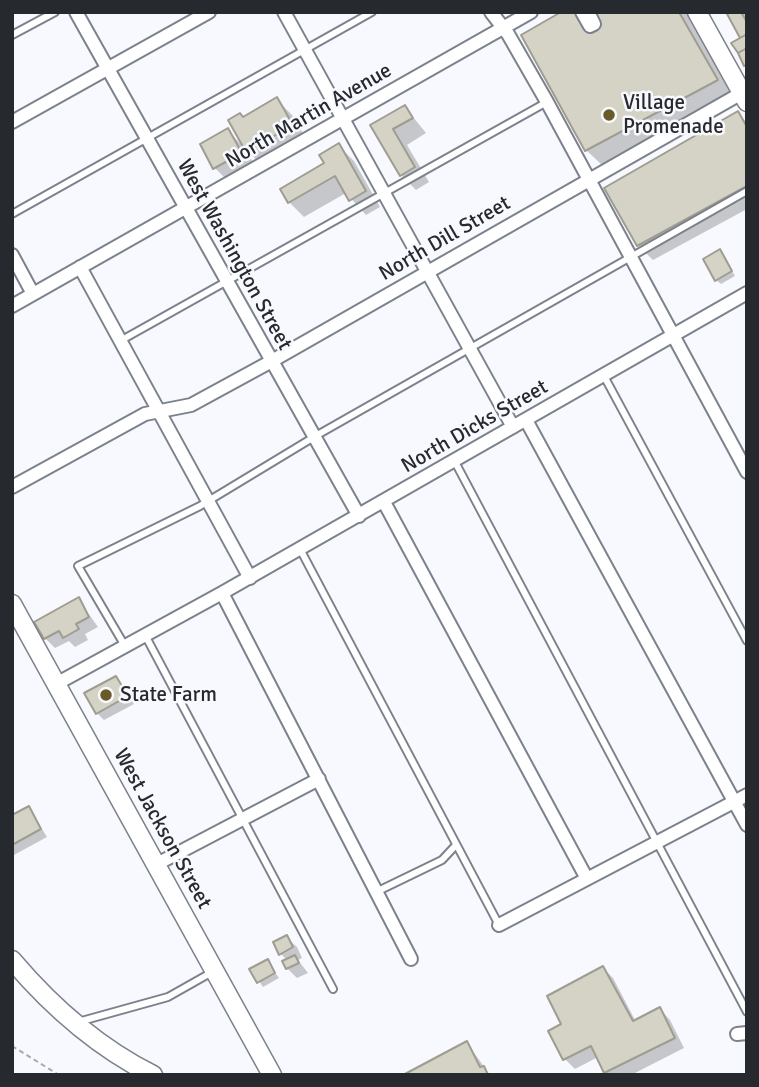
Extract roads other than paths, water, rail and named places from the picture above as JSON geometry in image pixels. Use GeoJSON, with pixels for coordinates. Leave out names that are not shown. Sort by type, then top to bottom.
{"type":"FeatureCollection","features":[{"type":"Feature","properties":{"kind":"main road"},"geometry":{"type":"LineString","coordinates":[[699,13],[745,95]]}},
{"type":"Feature","properties":{"kind":"main road","name":"West Jackson Street"},"geometry":{"type":"LineString","coordinates":[[12,604],[272,1075]]}},
{"type":"Feature","properties":{"kind":"main road"},"geometry":{"type":"LineString","coordinates":[[12,960],[76,1023],[104,1045],[153,1075]]}},
{"type":"Feature","properties":{"kind":"street","name":"West Washington Street"},"geometry":{"type":"LineString","coordinates":[[76,12],[149,138],[270,362],[359,516]]}},
{"type":"Feature","properties":{"kind":"street"},"geometry":{"type":"LineString","coordinates":[[12,122],[209,12]]}},
{"type":"Feature","properties":{"kind":"street"},"geometry":{"type":"LineString","coordinates":[[284,12],[513,427]]}},
{"type":"Feature","properties":{"kind":"street"},"geometry":{"type":"LineString","coordinates":[[491,12],[547,102],[747,472]]}},
{"type":"Feature","properties":{"kind":"street","name":"North Martin Avenue"},"geometry":{"type":"LineString","coordinates":[[12,306],[531,12]]}},
{"type":"Feature","properties":{"kind":"street"},"geometry":{"type":"LineString","coordinates":[[582,12],[590,26],[594,24],[588,12]]}},
{"type":"Feature","properties":{"kind":"street","name":"North Dill Street"},"geometry":{"type":"LineString","coordinates":[[12,487],[145,414],[191,405],[588,179],[745,95]]}},
{"type":"Feature","properties":{"kind":"street"},"geometry":{"type":"LineString","coordinates":[[12,255],[33,294]]}},
{"type":"Feature","properties":{"kind":"street"},"geometry":{"type":"LineString","coordinates":[[80,267],[250,578]]}},
{"type":"Feature","properties":{"kind":"street","name":"North Dicks Street"},"geometry":{"type":"LineString","coordinates":[[56,684],[250,578],[747,293]]}},
{"type":"Feature","properties":{"kind":"street"},"geometry":{"type":"LineString","coordinates":[[526,420],[747,825]]}},
{"type":"Feature","properties":{"kind":"street"},"geometry":{"type":"LineString","coordinates":[[384,502],[586,877]]}},
{"type":"Feature","properties":{"kind":"street"},"geometry":{"type":"LineString","coordinates":[[222,593],[411,959]]}},
{"type":"Feature","properties":{"kind":"street"},"geometry":{"type":"LineString","coordinates":[[155,865],[319,779]]}},
{"type":"Feature","properties":{"kind":"street"},"geometry":{"type":"LineString","coordinates":[[499,925],[586,877],[747,795]]}},
{"type":"Feature","properties":{"kind":"lane"},"geometry":{"type":"LineString","coordinates":[[12,35],[55,12]]}},
{"type":"Feature","properties":{"kind":"lane"},"geometry":{"type":"LineString","coordinates":[[12,214],[372,12]]}},
{"type":"Feature","properties":{"kind":"lane"},"geometry":{"type":"LineString","coordinates":[[120,341],[547,102]]}},
{"type":"Feature","properties":{"kind":"lane"},"geometry":{"type":"LineString","coordinates":[[125,646],[78,566],[208,501],[313,438],[747,191]]}},
{"type":"Feature","properties":{"kind":"lane"},"geometry":{"type":"LineString","coordinates":[[604,376],[747,640]]}},
{"type":"Feature","properties":{"kind":"lane"},"geometry":{"type":"LineString","coordinates":[[454,460],[747,1012]]}},
{"type":"Feature","properties":{"kind":"lane"},"geometry":{"type":"LineString","coordinates":[[300,549],[499,925]]}},
{"type":"Feature","properties":{"kind":"lane"},"geometry":{"type":"LineString","coordinates":[[145,635],[333,989]]}},
{"type":"Feature","properties":{"kind":"lane"},"geometry":{"type":"LineString","coordinates":[[376,892],[442,860],[456,845]]}},
{"type":"Feature","properties":{"kind":"lane"},"geometry":{"type":"LineString","coordinates":[[76,1023],[168,997],[214,971]]}},
{"type":"Feature","properties":{"kind":"place","name":"Village Promenade"},"geometry":{"type":"Point","coordinates":[609,115]}},
{"type":"Feature","properties":{"kind":"place","name":"State Farm"},"geometry":{"type":"Point","coordinates":[106,695]}}]}
